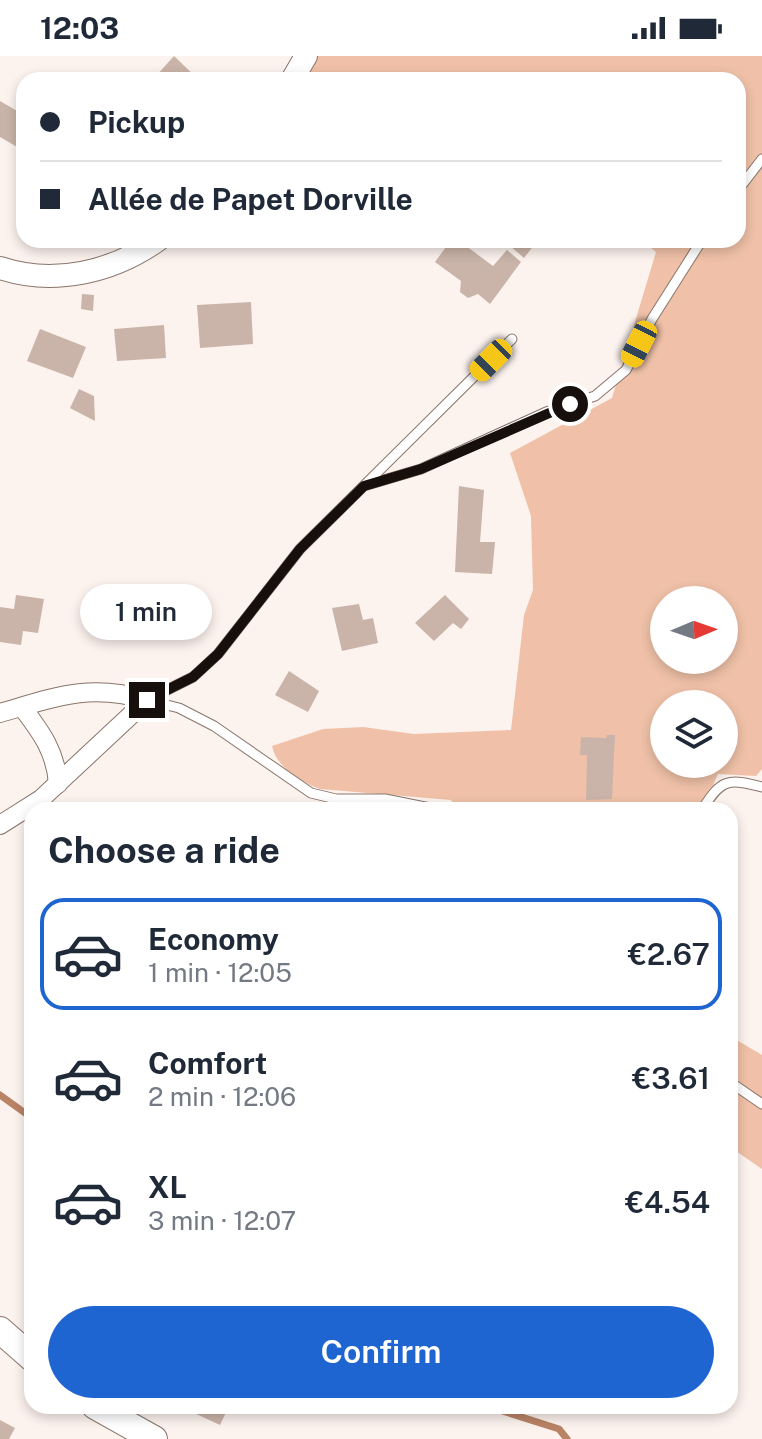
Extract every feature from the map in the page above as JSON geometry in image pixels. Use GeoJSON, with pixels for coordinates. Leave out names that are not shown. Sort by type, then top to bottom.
{"type":"FeatureCollection","features":[{"type":"Feature","properties":{"kind":"main road"},"geometry":{"type":"LineString","coordinates":[[0,1330],[24,1351]]}},
{"type":"Feature","properties":{"kind":"main road"},"geometry":{"type":"LineString","coordinates":[[109,1414],[154,1439]]}},
{"type":"Feature","properties":{"kind":"street"},"geometry":{"type":"LineString","coordinates":[[0,268],[59,276],[92,271],[138,255],[147,248]]}},
{"type":"Feature","properties":{"kind":"street"},"geometry":{"type":"LineString","coordinates":[[0,713],[81,691],[122,693],[147,700]]}},
{"type":"Feature","properties":{"kind":"street"},"geometry":{"type":"LineString","coordinates":[[37,802],[147,700]]}},
{"type":"Feature","properties":{"kind":"street"},"geometry":{"type":"LineString","coordinates":[[22,707],[51,750],[56,761],[58,784]]}},
{"type":"Feature","properties":{"kind":"street"},"geometry":{"type":"LineString","coordinates":[[0,825],[24,811]]}},
{"type":"Feature","properties":{"kind":"lane"},"geometry":{"type":"LineString","coordinates":[[746,180],[762,159]]}},
{"type":"Feature","properties":{"kind":"lane"},"geometry":{"type":"LineString","coordinates":[[364,486],[421,469],[546,412],[595,396],[626,370],[652,319],[697,248]]}},
{"type":"Feature","properties":{"kind":"lane"},"geometry":{"type":"LineString","coordinates":[[147,700],[193,677],[218,654],[300,549],[512,339]]}},
{"type":"Feature","properties":{"kind":"lane"},"geometry":{"type":"LineString","coordinates":[[147,700],[179,708],[214,726],[311,793],[336,799],[400,802]]}},
{"type":"Feature","properties":{"kind":"lane"},"geometry":{"type":"LineString","coordinates":[[708,802],[720,786],[731,781],[762,787]]}},
{"type":"Feature","properties":{"kind":"lane"},"geometry":{"type":"LineString","coordinates":[[738,1088],[762,1104]]}},
{"type":"Feature","properties":{"kind":"shaded area"},"geometry":{"type":"Polygon","coordinates":[[[310,56],[762,56],[762,769],[756,776],[738,775],[738,690],[650,690],[650,778],[716,778],[706,802],[452,802],[320,789],[284,767],[272,746],[323,729],[363,727],[414,734],[511,730],[524,615],[533,590],[531,516],[510,453],[612,398],[656,252],[651,248],[746,248],[746,72],[303,72],[310,56]]]}},
{"type":"Feature","properties":{"kind":"shaded area"},"geometry":{"type":"Polygon","coordinates":[[[738,1041],[762,1055],[762,1169],[738,1152],[738,1041]]]}},
{"type":"Feature","properties":{"kind":"building"},"geometry":{"type":"Polygon","coordinates":[[[174,56],[191,72],[160,72],[174,56]]]}},
{"type":"Feature","properties":{"kind":"building"},"geometry":{"type":"Polygon","coordinates":[[[0,101],[16,110],[16,146],[0,137],[0,101]]]}},
{"type":"Feature","properties":{"kind":"building"},"geometry":{"type":"Polygon","coordinates":[[[445,248],[469,248],[493,266],[507,250],[521,262],[490,304],[478,294],[468,298],[460,292],[461,281],[435,262],[445,248]]]}},
{"type":"Feature","properties":{"kind":"building"},"geometry":{"type":"Polygon","coordinates":[[[512,248],[532,248],[524,258],[512,248]]]}},
{"type":"Feature","properties":{"kind":"building"},"geometry":{"type":"Polygon","coordinates":[[[82,294],[94,295],[93,311],[81,309],[82,294]]]}},
{"type":"Feature","properties":{"kind":"building"},"geometry":{"type":"Polygon","coordinates":[[[251,302],[253,344],[200,348],[197,305],[251,302]]]}},
{"type":"Feature","properties":{"kind":"building"},"geometry":{"type":"Polygon","coordinates":[[[164,325],[166,358],[117,361],[114,329],[164,325]]]}},
{"type":"Feature","properties":{"kind":"building"},"geometry":{"type":"Polygon","coordinates":[[[40,329],[86,347],[73,378],[27,361],[40,329]]]}},
{"type":"Feature","properties":{"kind":"building"},"geometry":{"type":"Polygon","coordinates":[[[79,389],[94,396],[95,421],[70,408],[79,389]]]}},
{"type":"Feature","properties":{"kind":"building"},"geometry":{"type":"Polygon","coordinates":[[[459,486],[484,490],[480,542],[495,542],[492,574],[455,572],[459,486]]]}},
{"type":"Feature","properties":{"kind":"building"},"geometry":{"type":"Polygon","coordinates":[[[16,595],[44,599],[38,633],[23,631],[21,645],[0,642],[0,607],[14,609],[16,595]]]}},
{"type":"Feature","properties":{"kind":"building"},"geometry":{"type":"Polygon","coordinates":[[[445,595],[469,619],[461,629],[453,623],[434,641],[415,623],[445,595]]]}},
{"type":"Feature","properties":{"kind":"building"},"geometry":{"type":"Polygon","coordinates":[[[359,604],[363,620],[373,618],[378,643],[342,651],[332,608],[359,604]]]}},
{"type":"Feature","properties":{"kind":"building"},"geometry":{"type":"Polygon","coordinates":[[[289,671],[319,691],[308,712],[275,695],[289,671]]]}},
{"type":"Feature","properties":{"kind":"building"},"geometry":{"type":"Polygon","coordinates":[[[607,735],[615,735],[612,799],[586,800],[587,755],[580,755],[581,737],[606,738],[607,735]]]}},
{"type":"Feature","properties":{"kind":"building"},"geometry":{"type":"Polygon","coordinates":[[[196,1414],[225,1414],[220,1425],[196,1414]]]}},
{"type":"Feature","properties":{"kind":"building"},"geometry":{"type":"Polygon","coordinates":[[[0,1420],[15,1428],[9,1439],[0,1439],[0,1420]]]}},
{"type":"Feature","properties":{"kind":"waterway"},"geometry":{"type":"LineString","coordinates":[[0,1095],[24,1112]]}},
{"type":"Feature","properties":{"kind":"waterway"},"geometry":{"type":"LineString","coordinates":[[512,1414],[559,1429],[567,1439]]}},
{"type":"Feature","properties":{"kind":"route"},"geometry":{"type":"LineString","coordinates":[[147,700],[193,677],[218,654],[269,593],[300,549],[364,486],[421,469],[570,404]]}}]}
